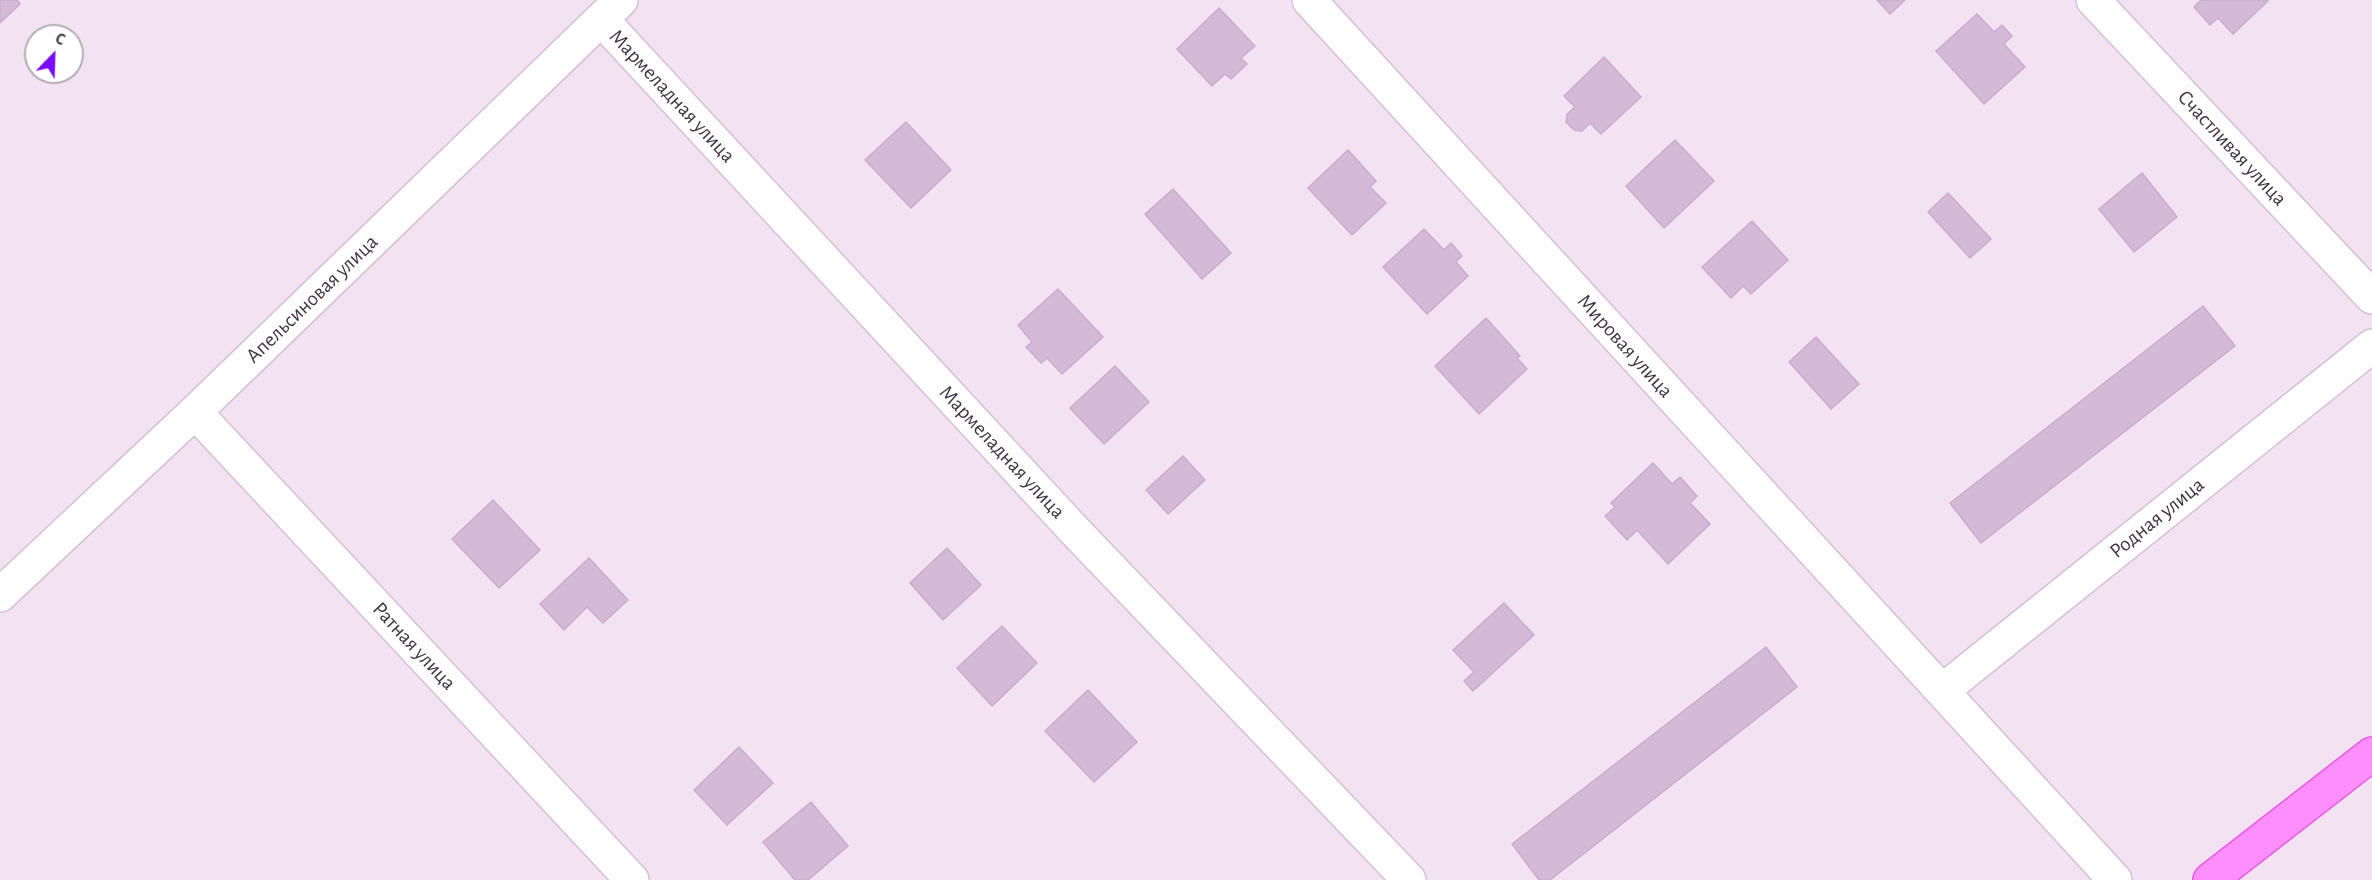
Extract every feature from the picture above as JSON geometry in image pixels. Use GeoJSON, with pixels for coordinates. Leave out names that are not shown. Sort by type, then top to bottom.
{"type":"FeatureCollection","features":[{"type":"Feature","properties":{"kind":"main road"},"geometry":{"type":"LineString","coordinates":[[2210,880],[2372,754]]}},
{"type":"Feature","properties":{"kind":"street","name":"Мировая улица"},"geometry":{"type":"LineString","coordinates":[[1309,0],[2115,880]]}},
{"type":"Feature","properties":{"kind":"street","name":"Счастливая улица"},"geometry":{"type":"LineString","coordinates":[[2093,0],[2372,297]]}},
{"type":"Feature","properties":{"kind":"street","name":"Апельсиновая улица"},"geometry":{"type":"LineString","coordinates":[[0,595],[195,412],[611,10]]}},
{"type":"Feature","properties":{"kind":"street","name":"Мармеладная улица"},"geometry":{"type":"LineString","coordinates":[[611,10],[1075,531],[1409,880]]}},
{"type":"Feature","properties":{"kind":"street","name":"Родная улица"},"geometry":{"type":"LineString","coordinates":[[1942,691],[2372,346]]}},
{"type":"Feature","properties":{"kind":"street","name":"Ратная улица"},"geometry":{"type":"LineString","coordinates":[[195,412],[632,880]]}},
{"type":"Feature","properties":{"kind":"building"},"geometry":{"type":"Polygon","coordinates":[[[0,0],[17,0],[20,4],[0,23],[0,0]]]}},
{"type":"Feature","properties":{"kind":"building"},"geometry":{"type":"Polygon","coordinates":[[[1877,0],[1905,0],[1890,14],[1877,0]]]}},
{"type":"Feature","properties":{"kind":"building"},"geometry":{"type":"Polygon","coordinates":[[[2201,0],[2268,1],[2233,34],[2218,18],[2210,25],[2194,7],[2201,0]]]}},
{"type":"Feature","properties":{"kind":"building"},"geometry":{"type":"Polygon","coordinates":[[[1219,8],[1255,46],[1241,58],[1247,64],[1231,79],[1225,74],[1212,86],[1177,49],[1219,8]]]}},
{"type":"Feature","properties":{"kind":"building"},"geometry":{"type":"Polygon","coordinates":[[[1977,14],[1994,32],[2002,25],[2012,36],[2004,44],[2025,67],[1984,104],[1936,51],[1977,14]]]}},
{"type":"Feature","properties":{"kind":"building"},"geometry":{"type":"Polygon","coordinates":[[[1604,57],[1641,97],[1601,134],[1590,123],[1582,131],[1574,130],[1566,122],[1567,114],[1575,107],[1564,96],[1604,57]]]}},
{"type":"Feature","properties":{"kind":"building"},"geometry":{"type":"Polygon","coordinates":[[[906,122],[951,170],[911,208],[865,160],[906,122]]]}},
{"type":"Feature","properties":{"kind":"building"},"geometry":{"type":"Polygon","coordinates":[[[1675,140],[1714,181],[1664,228],[1626,186],[1675,140]]]}},
{"type":"Feature","properties":{"kind":"building"},"geometry":{"type":"Polygon","coordinates":[[[1348,150],[1376,181],[1370,187],[1386,203],[1352,235],[1308,188],[1348,150]]]}},
{"type":"Feature","properties":{"kind":"building"},"geometry":{"type":"Polygon","coordinates":[[[2142,173],[2177,217],[2134,252],[2099,209],[2142,173]]]}},
{"type":"Feature","properties":{"kind":"building"},"geometry":{"type":"Polygon","coordinates":[[[1173,189],[1231,253],[1202,279],[1145,214],[1173,189]]]}},
{"type":"Feature","properties":{"kind":"building"},"geometry":{"type":"Polygon","coordinates":[[[1948,193],[1991,239],[1970,258],[1928,212],[1948,193]]]}},
{"type":"Feature","properties":{"kind":"building"},"geometry":{"type":"Polygon","coordinates":[[[1752,221],[1788,260],[1751,294],[1743,286],[1731,298],[1702,267],[1752,221]]]}},
{"type":"Feature","properties":{"kind":"building"},"geometry":{"type":"Polygon","coordinates":[[[1424,229],[1444,250],[1451,243],[1462,256],[1456,262],[1468,276],[1427,314],[1383,267],[1424,229]]]}},
{"type":"Feature","properties":{"kind":"building"},"geometry":{"type":"Polygon","coordinates":[[[1058,289],[1103,337],[1062,374],[1047,358],[1041,363],[1026,347],[1032,342],[1018,325],[1058,289]]]}},
{"type":"Feature","properties":{"kind":"building"},"geometry":{"type":"Polygon","coordinates":[[[2203,306],[2235,346],[1981,543],[1950,503],[2203,306]]]}},
{"type":"Feature","properties":{"kind":"building"},"geometry":{"type":"Polygon","coordinates":[[[1486,318],[1520,356],[1517,358],[1527,369],[1479,414],[1435,366],[1486,318]]]}},
{"type":"Feature","properties":{"kind":"building"},"geometry":{"type":"Polygon","coordinates":[[[1816,337],[1859,384],[1831,409],[1789,362],[1816,337]]]}},
{"type":"Feature","properties":{"kind":"building"},"geometry":{"type":"Polygon","coordinates":[[[1115,366],[1149,402],[1104,444],[1070,408],[1115,366]]]}},
{"type":"Feature","properties":{"kind":"building"},"geometry":{"type":"Polygon","coordinates":[[[1183,456],[1205,480],[1168,514],[1146,490],[1183,456]]]}},
{"type":"Feature","properties":{"kind":"building"},"geometry":{"type":"Polygon","coordinates":[[[1653,463],[1672,484],[1680,477],[1697,496],[1690,503],[1710,524],[1668,564],[1637,530],[1627,540],[1605,516],[1615,507],[1611,503],[1653,463]]]}},
{"type":"Feature","properties":{"kind":"building"},"geometry":{"type":"Polygon","coordinates":[[[493,500],[540,550],[499,588],[452,539],[493,500]]]}},
{"type":"Feature","properties":{"kind":"building"},"geometry":{"type":"Polygon","coordinates":[[[947,548],[981,585],[943,620],[910,583],[947,548]]]}},
{"type":"Feature","properties":{"kind":"building"},"geometry":{"type":"Polygon","coordinates":[[[589,558],[628,600],[603,623],[587,607],[564,630],[540,604],[589,558]]]}},
{"type":"Feature","properties":{"kind":"building"},"geometry":{"type":"Polygon","coordinates":[[[1504,603],[1534,635],[1473,691],[1464,681],[1474,672],[1453,650],[1504,603]]]}},
{"type":"Feature","properties":{"kind":"building"},"geometry":{"type":"Polygon","coordinates":[[[1002,626],[1037,663],[992,706],[957,668],[1002,626]]]}},
{"type":"Feature","properties":{"kind":"building"},"geometry":{"type":"Polygon","coordinates":[[[1766,647],[1797,687],[1550,880],[1539,880],[1512,844],[1766,647]]]}},
{"type":"Feature","properties":{"kind":"building"},"geometry":{"type":"Polygon","coordinates":[[[1088,690],[1137,742],[1094,782],[1045,731],[1088,690]]]}},
{"type":"Feature","properties":{"kind":"building"},"geometry":{"type":"Polygon","coordinates":[[[739,747],[773,783],[727,825],[694,790],[739,747]]]}},
{"type":"Feature","properties":{"kind":"building"},"geometry":{"type":"Polygon","coordinates":[[[811,802],[848,846],[808,880],[795,880],[763,842],[811,802]]]}}]}
